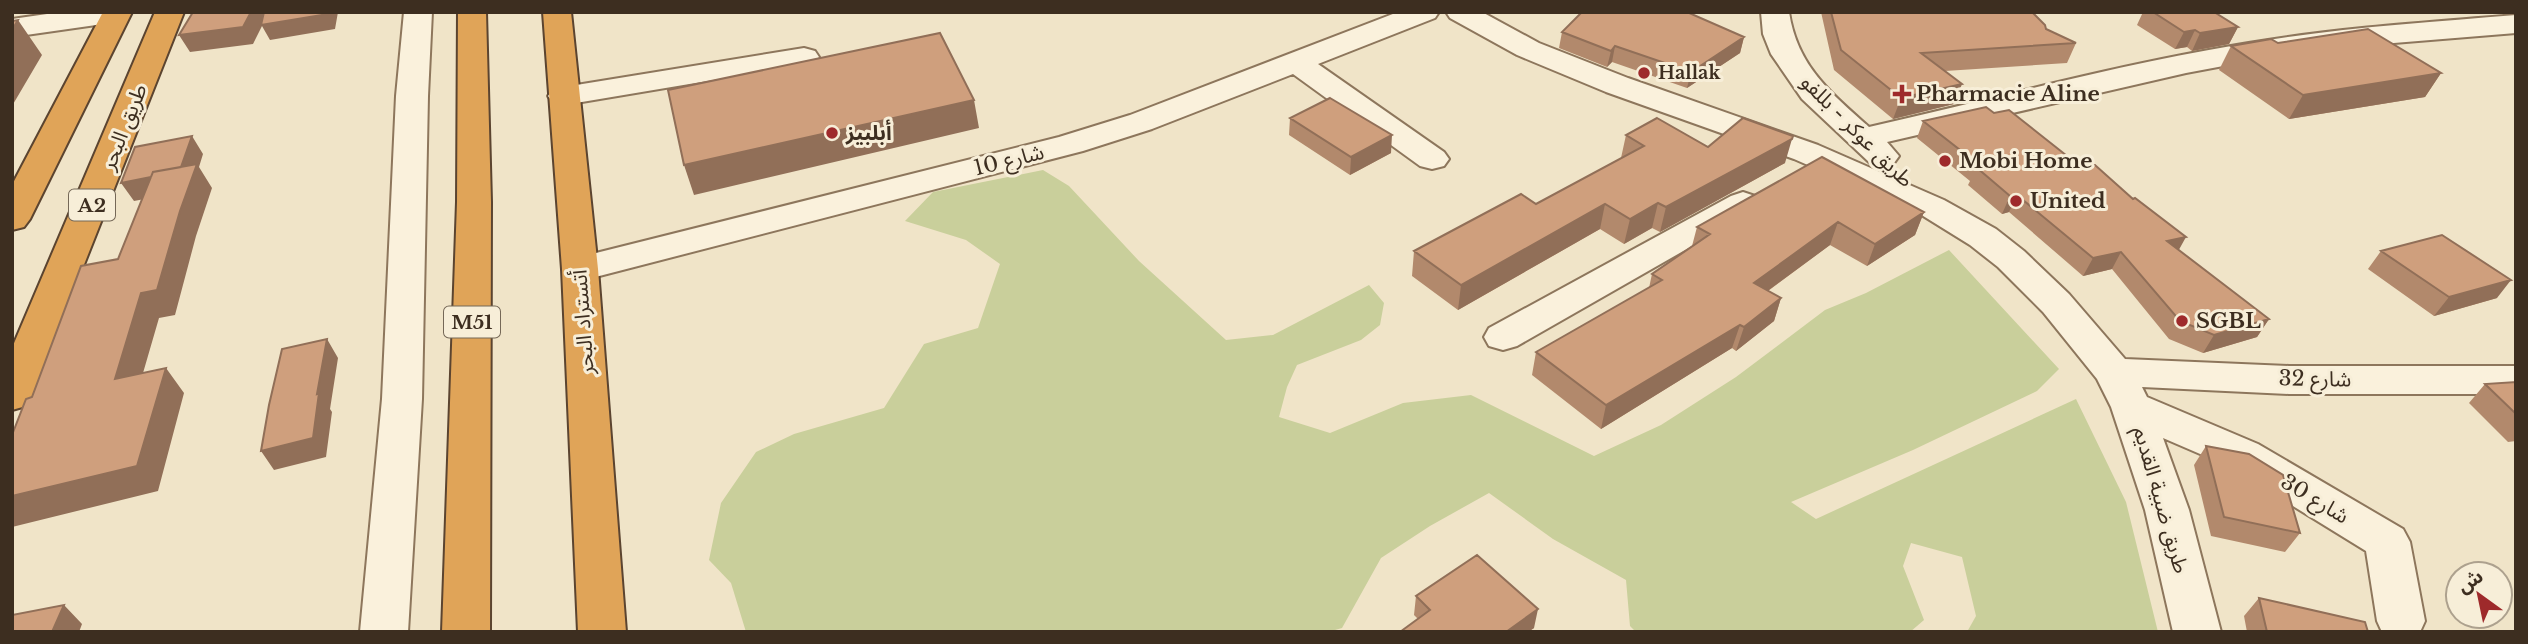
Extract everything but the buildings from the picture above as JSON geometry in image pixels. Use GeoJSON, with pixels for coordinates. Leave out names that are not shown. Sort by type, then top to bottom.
{"type":"FeatureCollection","features":[{"type":"Feature","properties":{"kind":"highway","name":"طريق البحر"},"geometry":{"type":"LineString","coordinates":[[12,396],[170,12]]}},
{"type":"Feature","properties":{"kind":"highway","name":"M51"},"geometry":{"type":"LineString","coordinates":[[466,632],[474,202],[472,12]]}},
{"type":"Feature","properties":{"kind":"highway","name":"أتستراد البحر"},"geometry":{"type":"LineString","coordinates":[[557,12],[580,269],[602,632]]}},
{"type":"Feature","properties":{"kind":"highway"},"geometry":{"type":"LineString","coordinates":[[12,219],[118,13]]}},
{"type":"Feature","properties":{"kind":"street"},"geometry":{"type":"LineString","coordinates":[[384,632],[402,399],[412,96],[418,12]]}},
{"type":"Feature","properties":{"kind":"street","name":"شارع 10"},"geometry":{"type":"LineString","coordinates":[[580,269],[1070,145],[1297,64],[1425,12]]}},
{"type":"Feature","properties":{"kind":"street"},"geometry":{"type":"LineString","coordinates":[[1460,12],[1528,49],[1617,85],[1766,137],[1797,169],[1933,207],[1983,237],[2011,259],[2056,303],[2123,389]]}},
{"type":"Feature","properties":{"kind":"street","name":"طريق عوكر - بللفو"},"geometry":{"type":"LineString","coordinates":[[1775,12],[1775,27],[1780,46],[1791,65],[1933,207]]}},
{"type":"Feature","properties":{"kind":"street"},"geometry":{"type":"LineString","coordinates":[[12,28],[118,13]]}},
{"type":"Feature","properties":{"kind":"street"},"geometry":{"type":"LineString","coordinates":[[1503,337],[1797,169],[1834,141],[1858,133],[2266,49],[2358,37],[2516,24]]}},
{"type":"Feature","properties":{"kind":"street"},"geometry":{"type":"LineString","coordinates":[[564,96],[804,57]]}},
{"type":"Feature","properties":{"kind":"street"},"geometry":{"type":"LineString","coordinates":[[1297,64],[1432,159]]}},
{"type":"Feature","properties":{"kind":"street"},"geometry":{"type":"LineString","coordinates":[[1766,137],[1804,124],[1829,105]]}},
{"type":"Feature","properties":{"kind":"street","name":"شارع 32"},"geometry":{"type":"LineString","coordinates":[[2123,389],[2289,380],[2516,380]]}},
{"type":"Feature","properties":{"kind":"street","name":"شارع 30"},"geometry":{"type":"LineString","coordinates":[[2123,389],[2243,456],[2387,542],[2401,621]]}},
{"type":"Feature","properties":{"kind":"street","name":"طريق ضبية القديم"},"geometry":{"type":"LineString","coordinates":[[2123,389],[2167,510],[2197,632]]}},
{"type":"Feature","properties":{"kind":"green space"},"geometry":{"type":"Polygon","coordinates":[[[1043,170],[1069,186],[1139,261],[1226,340],[1273,335],[1369,285],[1384,303],[1380,325],[1361,340],[1297,365],[1287,387],[1279,417],[1330,433],[1403,403],[1471,395],[1594,456],[1661,425],[1736,377],[1825,310],[1866,293],[1949,250],[2059,369],[2037,391],[1913,450],[1791,502],[1816,519],[2076,399],[2126,502],[2158,632],[1967,632],[1976,616],[1962,557],[1911,543],[1903,566],[1924,620],[1910,632],[1636,632],[1630,626],[1626,580],[1553,539],[1489,493],[1430,526],[1381,558],[1342,628],[1328,632],[746,632],[731,583],[709,560],[721,503],[756,452],[794,434],[884,408],[924,344],[978,328],[1000,264],[966,240],[905,221],[933,192],[1043,170]]]}},
{"type":"Feature","properties":{"kind":"place","name":"Hallak"},"geometry":{"type":"Point","coordinates":[1644,73]}},
{"type":"Feature","properties":{"kind":"place","name":"Pharmacie Aline"},"geometry":{"type":"Point","coordinates":[1902,94]}},
{"type":"Feature","properties":{"kind":"place","name":"أبلبيز"},"geometry":{"type":"Point","coordinates":[832,133]}},
{"type":"Feature","properties":{"kind":"place","name":"Mobi Home"},"geometry":{"type":"Point","coordinates":[1945,161]}},
{"type":"Feature","properties":{"kind":"place","name":"United"},"geometry":{"type":"Point","coordinates":[2016,201]}},
{"type":"Feature","properties":{"kind":"place","name":"SGBL"},"geometry":{"type":"Point","coordinates":[2182,321]}}]}
